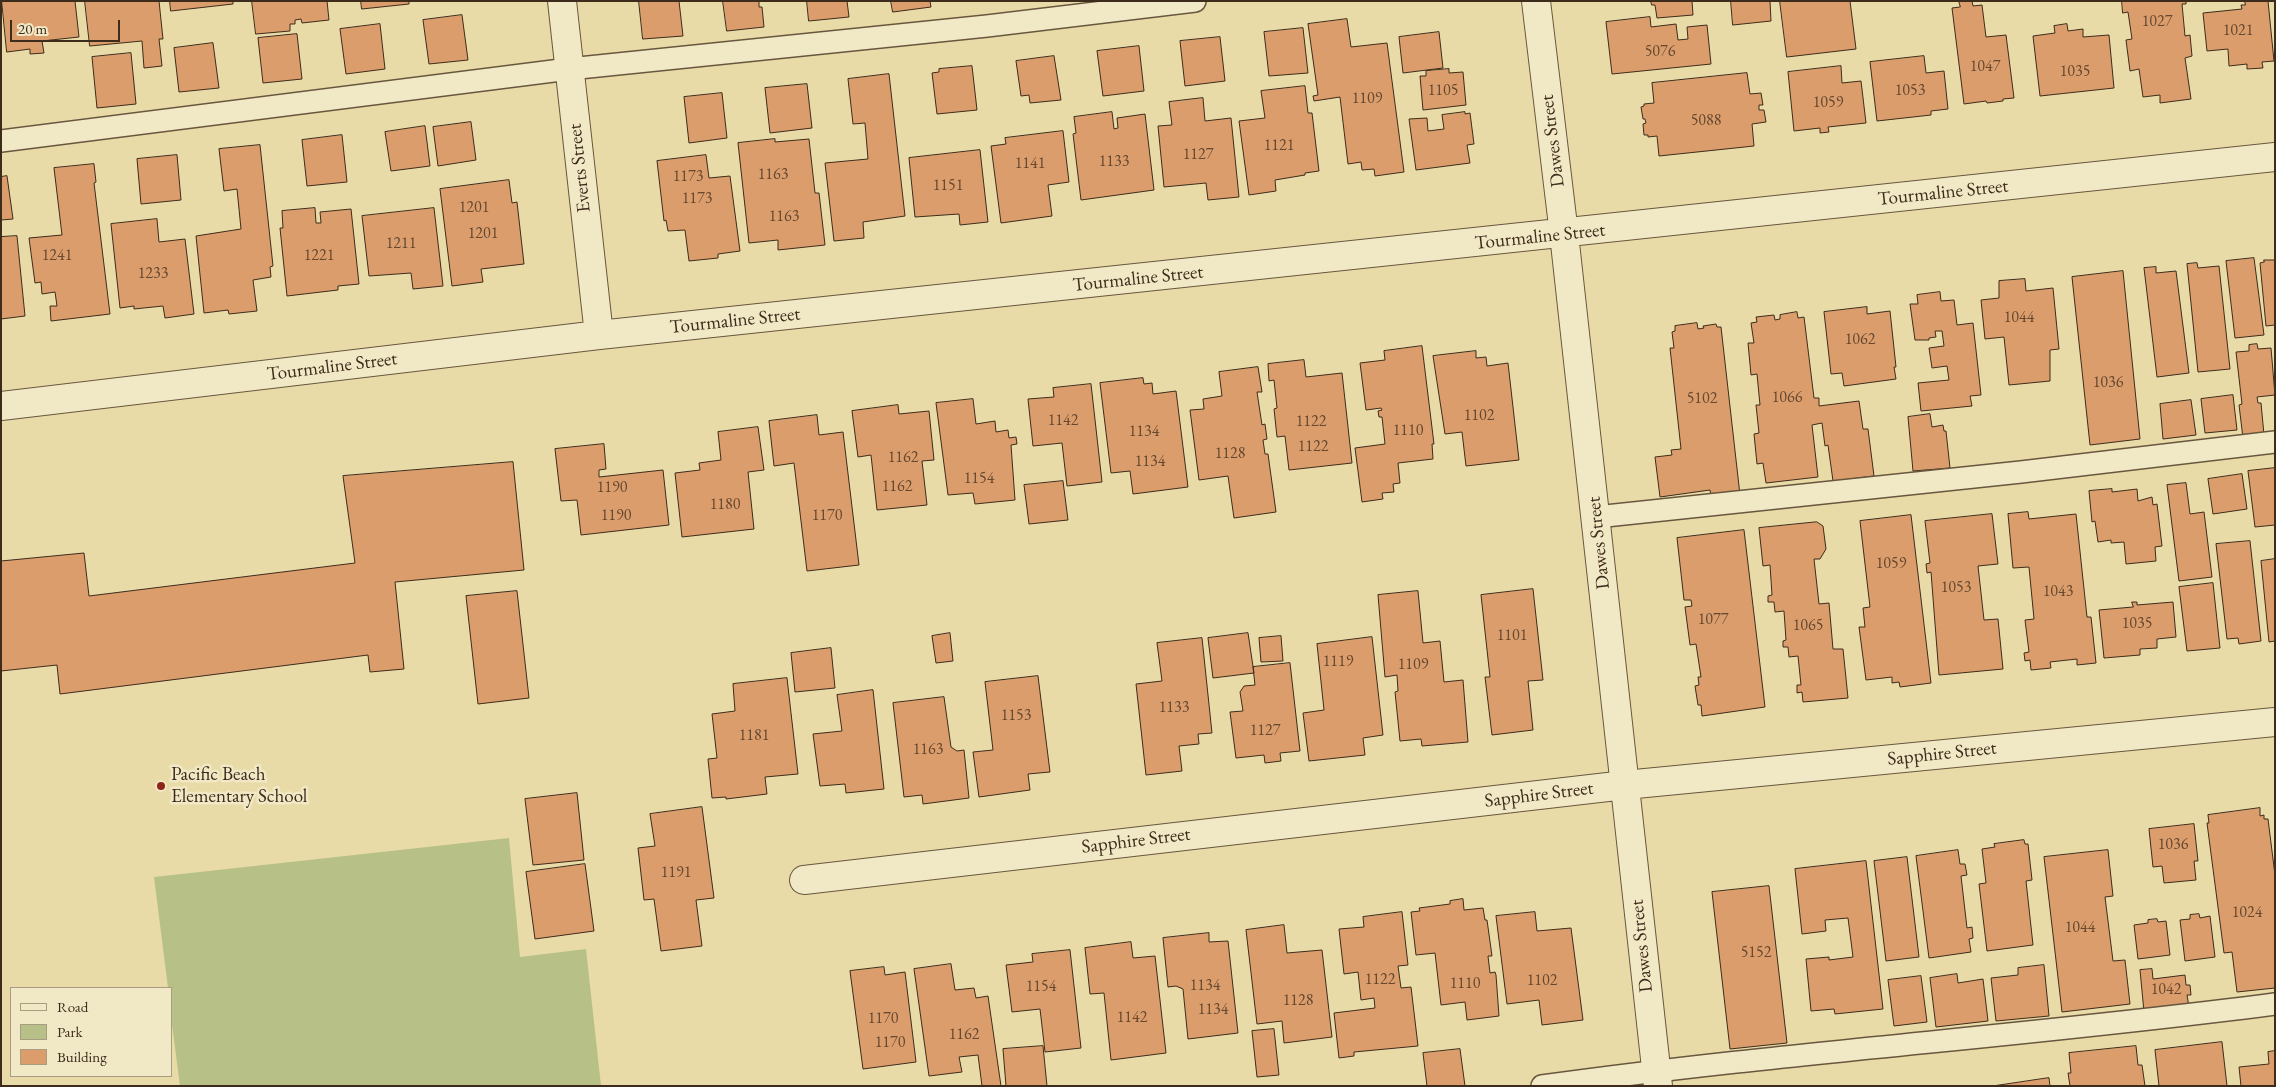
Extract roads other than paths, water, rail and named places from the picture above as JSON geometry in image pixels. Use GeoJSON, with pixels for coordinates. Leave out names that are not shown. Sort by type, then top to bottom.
{"type":"FeatureCollection","features":[{"type":"Feature","properties":{"kind":"street","name":"Everts Street"},"geometry":{"type":"LineString","coordinates":[[562,1],[599,335]]}},
{"type":"Feature","properties":{"kind":"street","name":"Dawes Street"},"geometry":{"type":"LineString","coordinates":[[1536,1],[1596,517],[1657,1078]]}},
{"type":"Feature","properties":{"kind":"street","name":"Tourmaline Street"},"geometry":{"type":"LineString","coordinates":[[1,406],[599,335],[2275,157]]}},
{"type":"Feature","properties":{"kind":"street","name":"Sapphire Street"},"geometry":{"type":"LineString","coordinates":[[804,880],[1625,785],[2275,722]]}},
{"type":"Feature","properties":{"kind":"lane"},"geometry":{"type":"LineString","coordinates":[[1,141],[569,69],[988,26],[1195,1]]}},
{"type":"Feature","properties":{"kind":"lane"},"geometry":{"type":"LineString","coordinates":[[1596,517],[2020,472],[2275,442]]}},
{"type":"Feature","properties":{"kind":"lane"},"geometry":{"type":"LineString","coordinates":[[1542,1086],[1657,1078],[2275,1004]]}},
{"type":"Feature","properties":{"kind":"place","name":"Pacific Beach Elementary School"},"geometry":{"type":"Point","coordinates":[161,786]}}]}
